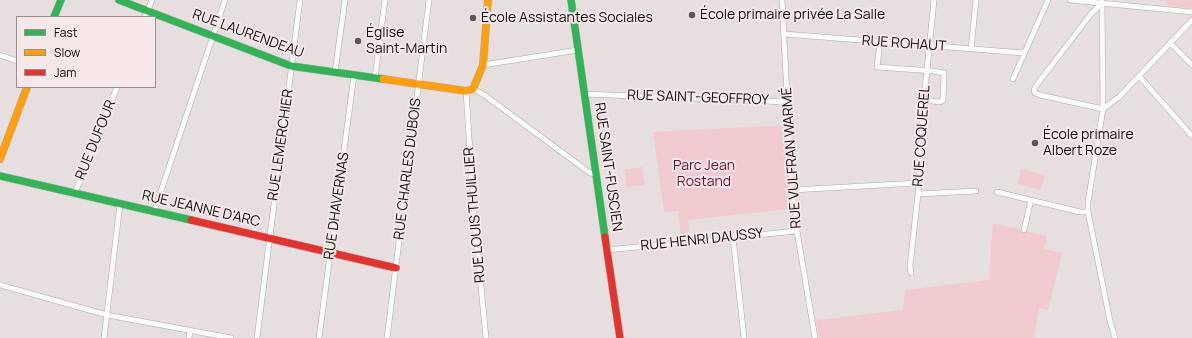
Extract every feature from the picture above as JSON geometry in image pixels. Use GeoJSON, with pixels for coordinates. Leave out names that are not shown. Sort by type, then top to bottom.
{"type":"FeatureCollection","features":[{"type":"Feature","properties":{"kind":"street"},"geometry":{"type":"LineString","coordinates":[[54,16],[61,0]]}},
{"type":"Feature","properties":{"kind":"street","name":"RUE LAURENDEAU"},"geometry":{"type":"LineString","coordinates":[[119,0],[146,14]]}},
{"type":"Feature","properties":{"kind":"street"},"geometry":{"type":"LineString","coordinates":[[146,14],[152,0]]}},
{"type":"Feature","properties":{"kind":"street"},"geometry":{"type":"LineString","coordinates":[[154,212],[225,0]]}},
{"type":"Feature","properties":{"kind":"street","name":"RUE LEMERCHIER"},"geometry":{"type":"LineString","coordinates":[[257,338],[268,239],[300,0]]}},
{"type":"Feature","properties":{"kind":"street"},"geometry":{"type":"LineString","coordinates":[[335,72],[345,0]]}},
{"type":"Feature","properties":{"kind":"street"},"geometry":{"type":"LineString","coordinates":[[374,78],[385,0]]}},
{"type":"Feature","properties":{"kind":"street","name":"RUE CHARLES DUBOIS"},"geometry":{"type":"LineString","coordinates":[[387,338],[429,0]]}},
{"type":"Feature","properties":{"kind":"street"},"geometry":{"type":"LineString","coordinates":[[488,0],[483,64],[470,90],[483,94],[590,173],[596,174]]}},
{"type":"Feature","properties":{"kind":"street","name":"RUE SAINT-FUSCIEN"},"geometry":{"type":"LineString","coordinates":[[571,0],[620,338]]}},
{"type":"Feature","properties":{"kind":"street","name":"RUE VULFRAN WARMÉ"},"geometry":{"type":"LineString","coordinates":[[782,0],[792,190],[797,231],[815,338]]}},
{"type":"Feature","properties":{"kind":"street","name":"RUE COQUEREL"},"geometry":{"type":"LineString","coordinates":[[911,273],[910,266],[918,194],[924,100],[934,0]]}},
{"type":"Feature","properties":{"kind":"street"},"geometry":{"type":"LineString","coordinates":[[971,49],[976,0]]}},
{"type":"Feature","properties":{"kind":"street"},"geometry":{"type":"LineString","coordinates":[[1013,79],[1048,0]]}},
{"type":"Feature","properties":{"kind":"street"},"geometry":{"type":"LineString","coordinates":[[1070,0],[1192,12]]}},
{"type":"Feature","properties":{"kind":"street"},"geometry":{"type":"LineString","coordinates":[[1102,2],[1103,109],[1088,202],[1088,212],[1110,321],[1115,338]]}},
{"type":"Feature","properties":{"kind":"street"},"geometry":{"type":"LineString","coordinates":[[1102,2],[1091,14],[1035,87],[1035,94],[1103,109],[1119,97],[1192,20]]}},
{"type":"Feature","properties":{"kind":"street","name":"RUE LAURENDEAU"},"geometry":{"type":"LineString","coordinates":[[156,17],[214,36],[291,66],[470,90]]}},
{"type":"Feature","properties":{"kind":"street","name":"RUE ROHAUT"},"geometry":{"type":"LineString","coordinates":[[784,34],[1024,53]]}},
{"type":"Feature","properties":{"kind":"street"},"geometry":{"type":"LineString","coordinates":[[880,42],[878,67],[944,73],[942,100],[940,102],[924,100]]}},
{"type":"Feature","properties":{"kind":"street"},"geometry":{"type":"LineString","coordinates":[[1170,43],[1192,65]]}},
{"type":"Feature","properties":{"kind":"street"},"geometry":{"type":"LineString","coordinates":[[483,64],[578,50]]}},
{"type":"Feature","properties":{"kind":"street"},"geometry":{"type":"LineString","coordinates":[[0,55],[16,61]]}},
{"type":"Feature","properties":{"kind":"street","name":"RUE DHAVERNAS"},"geometry":{"type":"LineString","coordinates":[[319,338],[354,75]]}},
{"type":"Feature","properties":{"kind":"street"},"geometry":{"type":"LineString","coordinates":[[1139,76],[1192,136]]}},
{"type":"Feature","properties":{"kind":"street"},"geometry":{"type":"LineString","coordinates":[[0,159],[27,88]]}},
{"type":"Feature","properties":{"kind":"street","name":"RUE DUFOUR"},"geometry":{"type":"LineString","coordinates":[[74,193],[117,88]]}},
{"type":"Feature","properties":{"kind":"street","name":"RUE LOUIS THUILLIER"},"geometry":{"type":"LineString","coordinates":[[470,90],[475,222],[486,338]]}},
{"type":"Feature","properties":{"kind":"street","name":"RUE SAINT-GEOFFROY"},"geometry":{"type":"LineString","coordinates":[[585,94],[788,102]]}},
{"type":"Feature","properties":{"kind":"street","name":"RUE JEANNE D'ARC"},"geometry":{"type":"LineString","coordinates":[[0,176],[396,268]]}},
{"type":"Feature","properties":{"kind":"street"},"geometry":{"type":"LineString","coordinates":[[792,190],[918,184]]}},
{"type":"Feature","properties":{"kind":"street"},"geometry":{"type":"LineString","coordinates":[[918,194],[976,191]]}},
{"type":"Feature","properties":{"kind":"street"},"geometry":{"type":"LineString","coordinates":[[997,192],[1080,212],[1088,212]]}},
{"type":"Feature","properties":{"kind":"street"},"geometry":{"type":"LineString","coordinates":[[1024,230],[1031,200]]}},
{"type":"Feature","properties":{"kind":"street"},"geometry":{"type":"LineString","coordinates":[[104,338],[120,204]]}},
{"type":"Feature","properties":{"kind":"street","name":"RUE HENRI DAUSSY"},"geometry":{"type":"LineString","coordinates":[[607,250],[797,231]]}},
{"type":"Feature","properties":{"kind":"street"},"geometry":{"type":"LineString","coordinates":[[733,237],[744,338]]}},
{"type":"Feature","properties":{"kind":"street"},"geometry":{"type":"LineString","coordinates":[[0,285],[107,315],[231,338]]}},
{"type":"Feature","properties":{"kind":"street"},"geometry":{"type":"LineString","coordinates":[[189,338],[190,330]]}},
{"type":"Feature","properties":{"kind":"green space"},"geometry":{"type":"Polygon","coordinates":[[[1164,0],[1192,0],[1192,7],[1169,6],[1164,0]]]}},
{"type":"Feature","properties":{"kind":"green space","name":"Parc Jean Rostand"},"geometry":{"type":"Polygon","coordinates":[[[785,125],[790,209],[688,220],[689,237],[681,238],[678,211],[664,212],[653,132],[785,125]]]}},
{"type":"Feature","properties":{"kind":"green space"},"geometry":{"type":"Polygon","coordinates":[[[642,167],[645,185],[627,187],[625,170],[642,167]]]}},
{"type":"Feature","properties":{"kind":"green space"},"geometry":{"type":"Polygon","coordinates":[[[1021,169],[1045,175],[1041,190],[1018,184],[1021,169]]]}},
{"type":"Feature","properties":{"kind":"green space"},"geometry":{"type":"Polygon","coordinates":[[[993,223],[1047,236],[1044,249],[1062,253],[1048,310],[1039,308],[1034,338],[819,338],[816,320],[903,310],[905,290],[989,280],[993,223]]]}},
{"type":"Feature","properties":{"kind":"traffic: fast"},"geometry":{"type":"LineString","coordinates":[[54,16],[61,0]]}},
{"type":"Feature","properties":{"kind":"traffic: fast"},"geometry":{"type":"LineString","coordinates":[[119,0],[291,66],[383,79]]}},
{"type":"Feature","properties":{"kind":"traffic: fast"},"geometry":{"type":"LineString","coordinates":[[571,0],[605,237]]}},
{"type":"Feature","properties":{"kind":"traffic: fast"},"geometry":{"type":"LineString","coordinates":[[0,176],[191,220]]}},
{"type":"Feature","properties":{"kind":"traffic: slow"},"geometry":{"type":"LineString","coordinates":[[383,79],[466,91],[473,89],[483,65],[488,0]]}},
{"type":"Feature","properties":{"kind":"traffic: slow"},"geometry":{"type":"LineString","coordinates":[[0,159],[27,88]]}},
{"type":"Feature","properties":{"kind":"traffic: jam"},"geometry":{"type":"LineString","coordinates":[[191,220],[396,268]]}},
{"type":"Feature","properties":{"kind":"traffic: jam"},"geometry":{"type":"LineString","coordinates":[[605,237],[620,338]]}},
{"type":"Feature","properties":{"kind":"place","name":"École primaire privée La Salle"},"geometry":{"type":"Point","coordinates":[692,15]}},
{"type":"Feature","properties":{"kind":"place","name":"École Assistantes Sociales"},"geometry":{"type":"Point","coordinates":[473,18]}},
{"type":"Feature","properties":{"kind":"place","name":"Église Saint-Martin"},"geometry":{"type":"Point","coordinates":[358,41]}},
{"type":"Feature","properties":{"kind":"place","name":"École primaire Albert Roze"},"geometry":{"type":"Point","coordinates":[1035,143]}}]}
